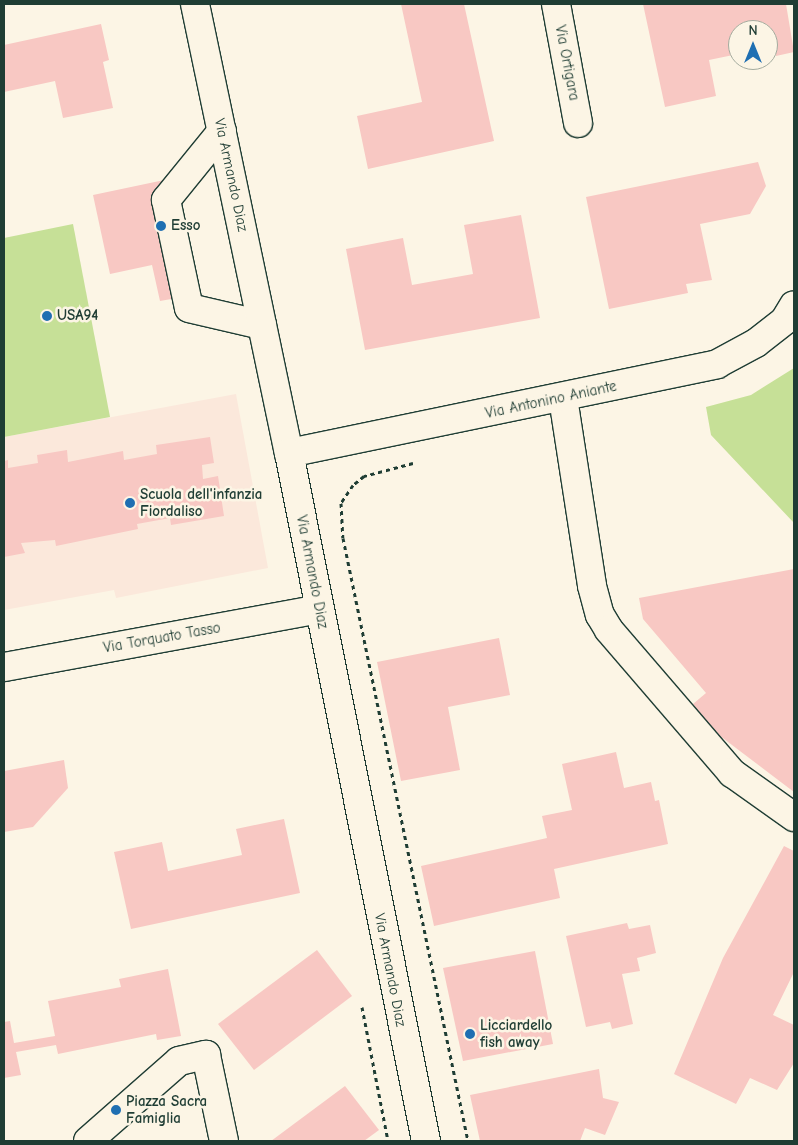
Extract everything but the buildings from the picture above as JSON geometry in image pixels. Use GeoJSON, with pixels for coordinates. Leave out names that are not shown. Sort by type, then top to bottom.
{"type":"FeatureCollection","features":[{"type":"Feature","properties":{"kind":"main road","name":"Via Armando Diaz"},"geometry":{"type":"LineString","coordinates":[[195,4],[289,453],[426,1141]]}},
{"type":"Feature","properties":{"kind":"main road","name":"Via Ortigara"},"geometry":{"type":"LineString","coordinates":[[556,4],[578,123]]}},
{"type":"Feature","properties":{"kind":"main road"},"geometry":{"type":"LineString","coordinates":[[222,131],[166,200],[190,308],[262,325]]}},
{"type":"Feature","properties":{"kind":"main road","name":"Via Antonino Aniante"},"geometry":{"type":"LineString","coordinates":[[289,453],[563,398],[717,364],[756,343],[785,320],[794,306]]}},
{"type":"Feature","properties":{"kind":"main road"},"geometry":{"type":"LineString","coordinates":[[563,398],[592,586],[600,615],[610,630],[732,773],[794,817]]}},
{"type":"Feature","properties":{"kind":"main road","name":"Via Torquato Tasso"},"geometry":{"type":"LineString","coordinates":[[4,668],[320,609]]}},
{"type":"Feature","properties":{"kind":"main road"},"geometry":{"type":"LineString","coordinates":[[88,1141],[179,1061],[206,1056],[224,1141]]}},
{"type":"Feature","properties":{"kind":"path"},"geometry":{"type":"LineString","coordinates":[[418,462],[364,476],[353,485],[341,503],[341,513],[343,538],[468,1141]]}},
{"type":"Feature","properties":{"kind":"path"},"geometry":{"type":"LineString","coordinates":[[362,1007],[388,1141]]}},
{"type":"Feature","properties":{"kind":"shaded area","name":"Scuola dell'infanzia Fiordaliso"},"geometry":{"type":"Polygon","coordinates":[[[236,394],[268,568],[116,598],[114,590],[4,610],[4,437],[236,394]]]}},
{"type":"Feature","properties":{"kind":"green space","name":"USA94"},"geometry":{"type":"Polygon","coordinates":[[[73,224],[110,417],[4,437],[4,238],[73,224]]]}},
{"type":"Feature","properties":{"kind":"green space"},"geometry":{"type":"Polygon","coordinates":[[[794,368],[794,523],[711,435],[706,407],[751,395],[794,368]]]}},
{"type":"Feature","properties":{"kind":"place","name":"Esso"},"geometry":{"type":"Point","coordinates":[161,226]}},
{"type":"Feature","properties":{"kind":"place","name":"USA94"},"geometry":{"type":"Point","coordinates":[47,316]}},
{"type":"Feature","properties":{"kind":"place","name":"Scuola dell'infanzia Fiordaliso"},"geometry":{"type":"Point","coordinates":[130,503]}},
{"type":"Feature","properties":{"kind":"place","name":"Licciardello fish away"},"geometry":{"type":"Point","coordinates":[470,1034]}},
{"type":"Feature","properties":{"kind":"place","name":"Piazza Sacra Famiglia"},"geometry":{"type":"Point","coordinates":[116,1110]}}]}
